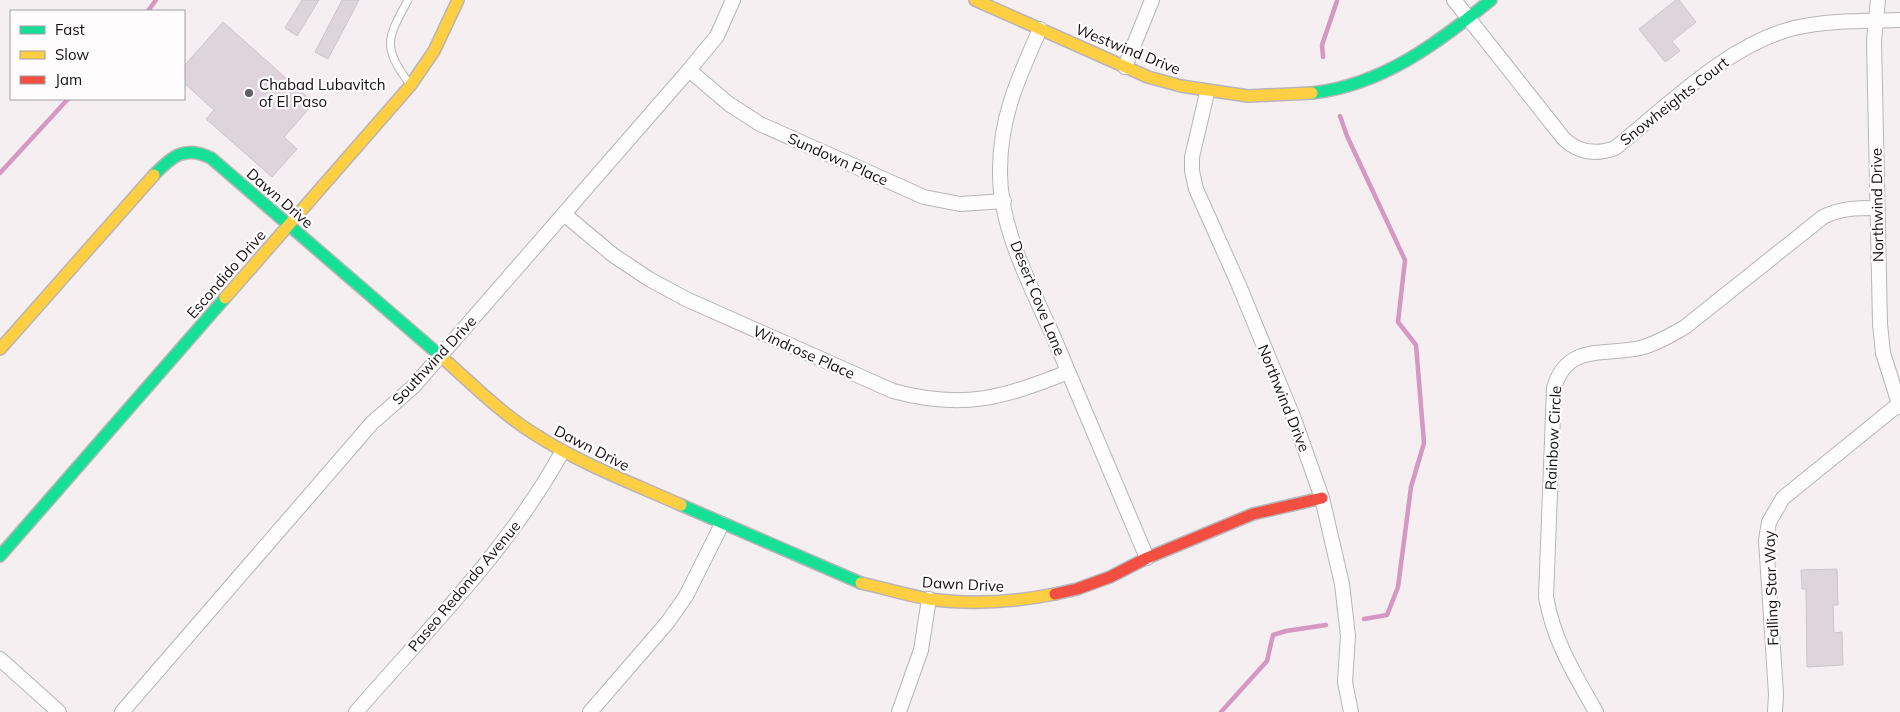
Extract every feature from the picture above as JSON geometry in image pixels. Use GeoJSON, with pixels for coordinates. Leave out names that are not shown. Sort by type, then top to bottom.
{"type":"FeatureCollection","features":[{"type":"Feature","properties":{"kind":"street","name":"Escondido Drive"},"geometry":{"type":"LineString","coordinates":[[0,556],[410,86],[434,50],[458,0]]}},
{"type":"Feature","properties":{"kind":"street","name":"Southwind Drive"},"geometry":{"type":"LineString","coordinates":[[122,712],[372,423],[414,386],[689,70],[717,36],[733,0]]}},
{"type":"Feature","properties":{"kind":"street","name":"Westwind Drive"},"geometry":{"type":"LineString","coordinates":[[975,0],[1172,85],[1207,93],[1270,98],[1309,95],[1364,81],[1411,59],[1469,18],[1490,0]]}},
{"type":"Feature","properties":{"kind":"street"},"geometry":{"type":"LineString","coordinates":[[1125,66],[1152,0]]}},
{"type":"Feature","properties":{"kind":"street","name":"Snowheights Court"},"geometry":{"type":"LineString","coordinates":[[1454,0],[1564,138],[1580,150],[1592,153],[1615,148],[1725,59],[1749,45],[1795,28],[1821,23],[1900,20]]}},
{"type":"Feature","properties":{"kind":"street","name":"Northwind Drive"},"geometry":{"type":"LineString","coordinates":[[1878,0],[1876,21],[1877,208],[1883,353],[1900,406]]}},
{"type":"Feature","properties":{"kind":"street","name":"Desert Cove Lane"},"geometry":{"type":"LineString","coordinates":[[1040,29],[1006,111],[1000,172],[1004,201],[1018,255],[1147,558]]}},
{"type":"Feature","properties":{"kind":"street","name":"Sundown Place"},"geometry":{"type":"LineString","coordinates":[[689,70],[729,104],[760,124],[924,198],[960,204],[1004,201]]}},
{"type":"Feature","properties":{"kind":"street","name":"Northwind Drive"},"geometry":{"type":"LineString","coordinates":[[1207,93],[1192,157],[1192,171],[1196,189],[1238,283],[1290,410],[1322,498],[1342,584],[1348,636],[1345,682],[1351,712]]}},
{"type":"Feature","properties":{"kind":"street","name":"Dawn Drive"},"geometry":{"type":"LineString","coordinates":[[0,350],[168,160],[180,153],[190,151],[201,153],[211,158],[507,414],[562,452],[855,581],[929,599],[977,602],[1020,601],[1048,596],[1110,577],[1147,558],[1253,514],[1322,498]]}},
{"type":"Feature","properties":{"kind":"street","name":"Rainbow Circle"},"geometry":{"type":"LineString","coordinates":[[1596,712],[1562,653],[1550,618],[1546,597],[1554,388],[1558,376],[1567,363],[1581,355],[1641,348],[1662,340],[1685,327],[1823,217],[1849,208],[1877,208]]}},
{"type":"Feature","properties":{"kind":"street","name":"Windrose Place"},"geometry":{"type":"LineString","coordinates":[[564,214],[613,255],[649,279],[686,299],[893,392],[915,397],[966,401],[999,397],[1021,391],[1068,372]]}},
{"type":"Feature","properties":{"kind":"street","name":"Falling Star Way"},"geometry":{"type":"LineString","coordinates":[[1774,712],[1776,694],[1766,540],[1769,522],[1774,509],[1783,498],[1900,406]]}},
{"type":"Feature","properties":{"kind":"street","name":"Paseo Redondo Avenue"},"geometry":{"type":"LineString","coordinates":[[356,712],[504,542],[543,487],[562,452]]}},
{"type":"Feature","properties":{"kind":"street"},"geometry":{"type":"LineString","coordinates":[[590,712],[667,623],[686,596],[722,524]]}},
{"type":"Feature","properties":{"kind":"street"},"geometry":{"type":"LineString","coordinates":[[899,712],[921,650],[929,599]]}},
{"type":"Feature","properties":{"kind":"street"},"geometry":{"type":"LineString","coordinates":[[0,660],[59,712]]}},
{"type":"Feature","properties":{"kind":"lane"},"geometry":{"type":"LineString","coordinates":[[408,0],[394,29],[390,49],[394,63],[410,86]]}},
{"type":"Feature","properties":{"kind":"building"},"geometry":{"type":"Polygon","coordinates":[[[302,0],[319,0],[297,36],[285,28],[302,0]]]}},
{"type":"Feature","properties":{"kind":"building"},"geometry":{"type":"Polygon","coordinates":[[[342,0],[359,0],[328,59],[315,52],[342,0]]]}},
{"type":"Feature","properties":{"kind":"building"},"geometry":{"type":"Polygon","coordinates":[[[1676,0],[1679,0],[1696,22],[1672,41],[1680,51],[1665,62],[1639,29],[1676,0]]]}},
{"type":"Feature","properties":{"kind":"building","name":"Chabad Lubavitch of El Paso"},"geometry":{"type":"Polygon","coordinates":[[[223,22],[314,103],[284,137],[297,149],[272,177],[206,119],[214,110],[185,84],[185,65],[223,22]]]}},
{"type":"Feature","properties":{"kind":"building"},"geometry":{"type":"Polygon","coordinates":[[[1837,569],[1838,605],[1833,605],[1834,633],[1842,632],[1843,665],[1807,667],[1806,589],[1802,589],[1801,570],[1837,569]]]}},
{"type":"Feature","properties":{"kind":"waterway"},"geometry":{"type":"LineString","coordinates":[[149,10],[156,0]]}},
{"type":"Feature","properties":{"kind":"waterway"},"geometry":{"type":"LineString","coordinates":[[1323,57],[1322,45],[1337,1]]}},
{"type":"Feature","properties":{"kind":"waterway"},"geometry":{"type":"LineString","coordinates":[[0,173],[67,100]]}},
{"type":"Feature","properties":{"kind":"waterway"},"geometry":{"type":"LineString","coordinates":[[1340,116],[1347,136],[1405,260],[1398,322],[1416,345],[1424,443],[1411,487],[1398,587],[1387,615],[1364,619]]}},
{"type":"Feature","properties":{"kind":"waterway"},"geometry":{"type":"LineString","coordinates":[[1221,712],[1267,661],[1273,635],[1286,631],[1326,625]]}},
{"type":"Feature","properties":{"kind":"traffic: fast"},"geometry":{"type":"LineString","coordinates":[[1312,93],[1362,81],[1408,60],[1450,32],[1491,0]]}},
{"type":"Feature","properties":{"kind":"traffic: fast"},"geometry":{"type":"LineString","coordinates":[[154,175],[167,162],[180,154],[194,152],[211,158],[444,359]]}},
{"type":"Feature","properties":{"kind":"traffic: fast"},"geometry":{"type":"LineString","coordinates":[[0,556],[225,298]]}},
{"type":"Feature","properties":{"kind":"traffic: fast"},"geometry":{"type":"LineString","coordinates":[[681,505],[861,583]]}},
{"type":"Feature","properties":{"kind":"traffic: slow"},"geometry":{"type":"LineString","coordinates":[[225,298],[410,86],[434,51],[458,0]]}},
{"type":"Feature","properties":{"kind":"traffic: slow"},"geometry":{"type":"LineString","coordinates":[[975,0],[1148,77],[1181,86],[1248,96],[1312,93]]}},
{"type":"Feature","properties":{"kind":"traffic: slow"},"geometry":{"type":"LineString","coordinates":[[0,349],[154,175]]}},
{"type":"Feature","properties":{"kind":"traffic: slow"},"geometry":{"type":"LineString","coordinates":[[444,359],[523,427],[589,464],[681,505]]}},
{"type":"Feature","properties":{"kind":"traffic: slow"},"geometry":{"type":"LineString","coordinates":[[861,583],[912,596],[961,602],[1008,601],[1055,594]]}},
{"type":"Feature","properties":{"kind":"traffic: jam"},"geometry":{"type":"LineString","coordinates":[[1055,594],[1077,589],[1110,577],[1147,558],[1253,514],[1322,498]]}},
{"type":"Feature","properties":{"kind":"place","name":"Chabad Lubavitch of El Paso"},"geometry":{"type":"Point","coordinates":[249,93]}}]}
